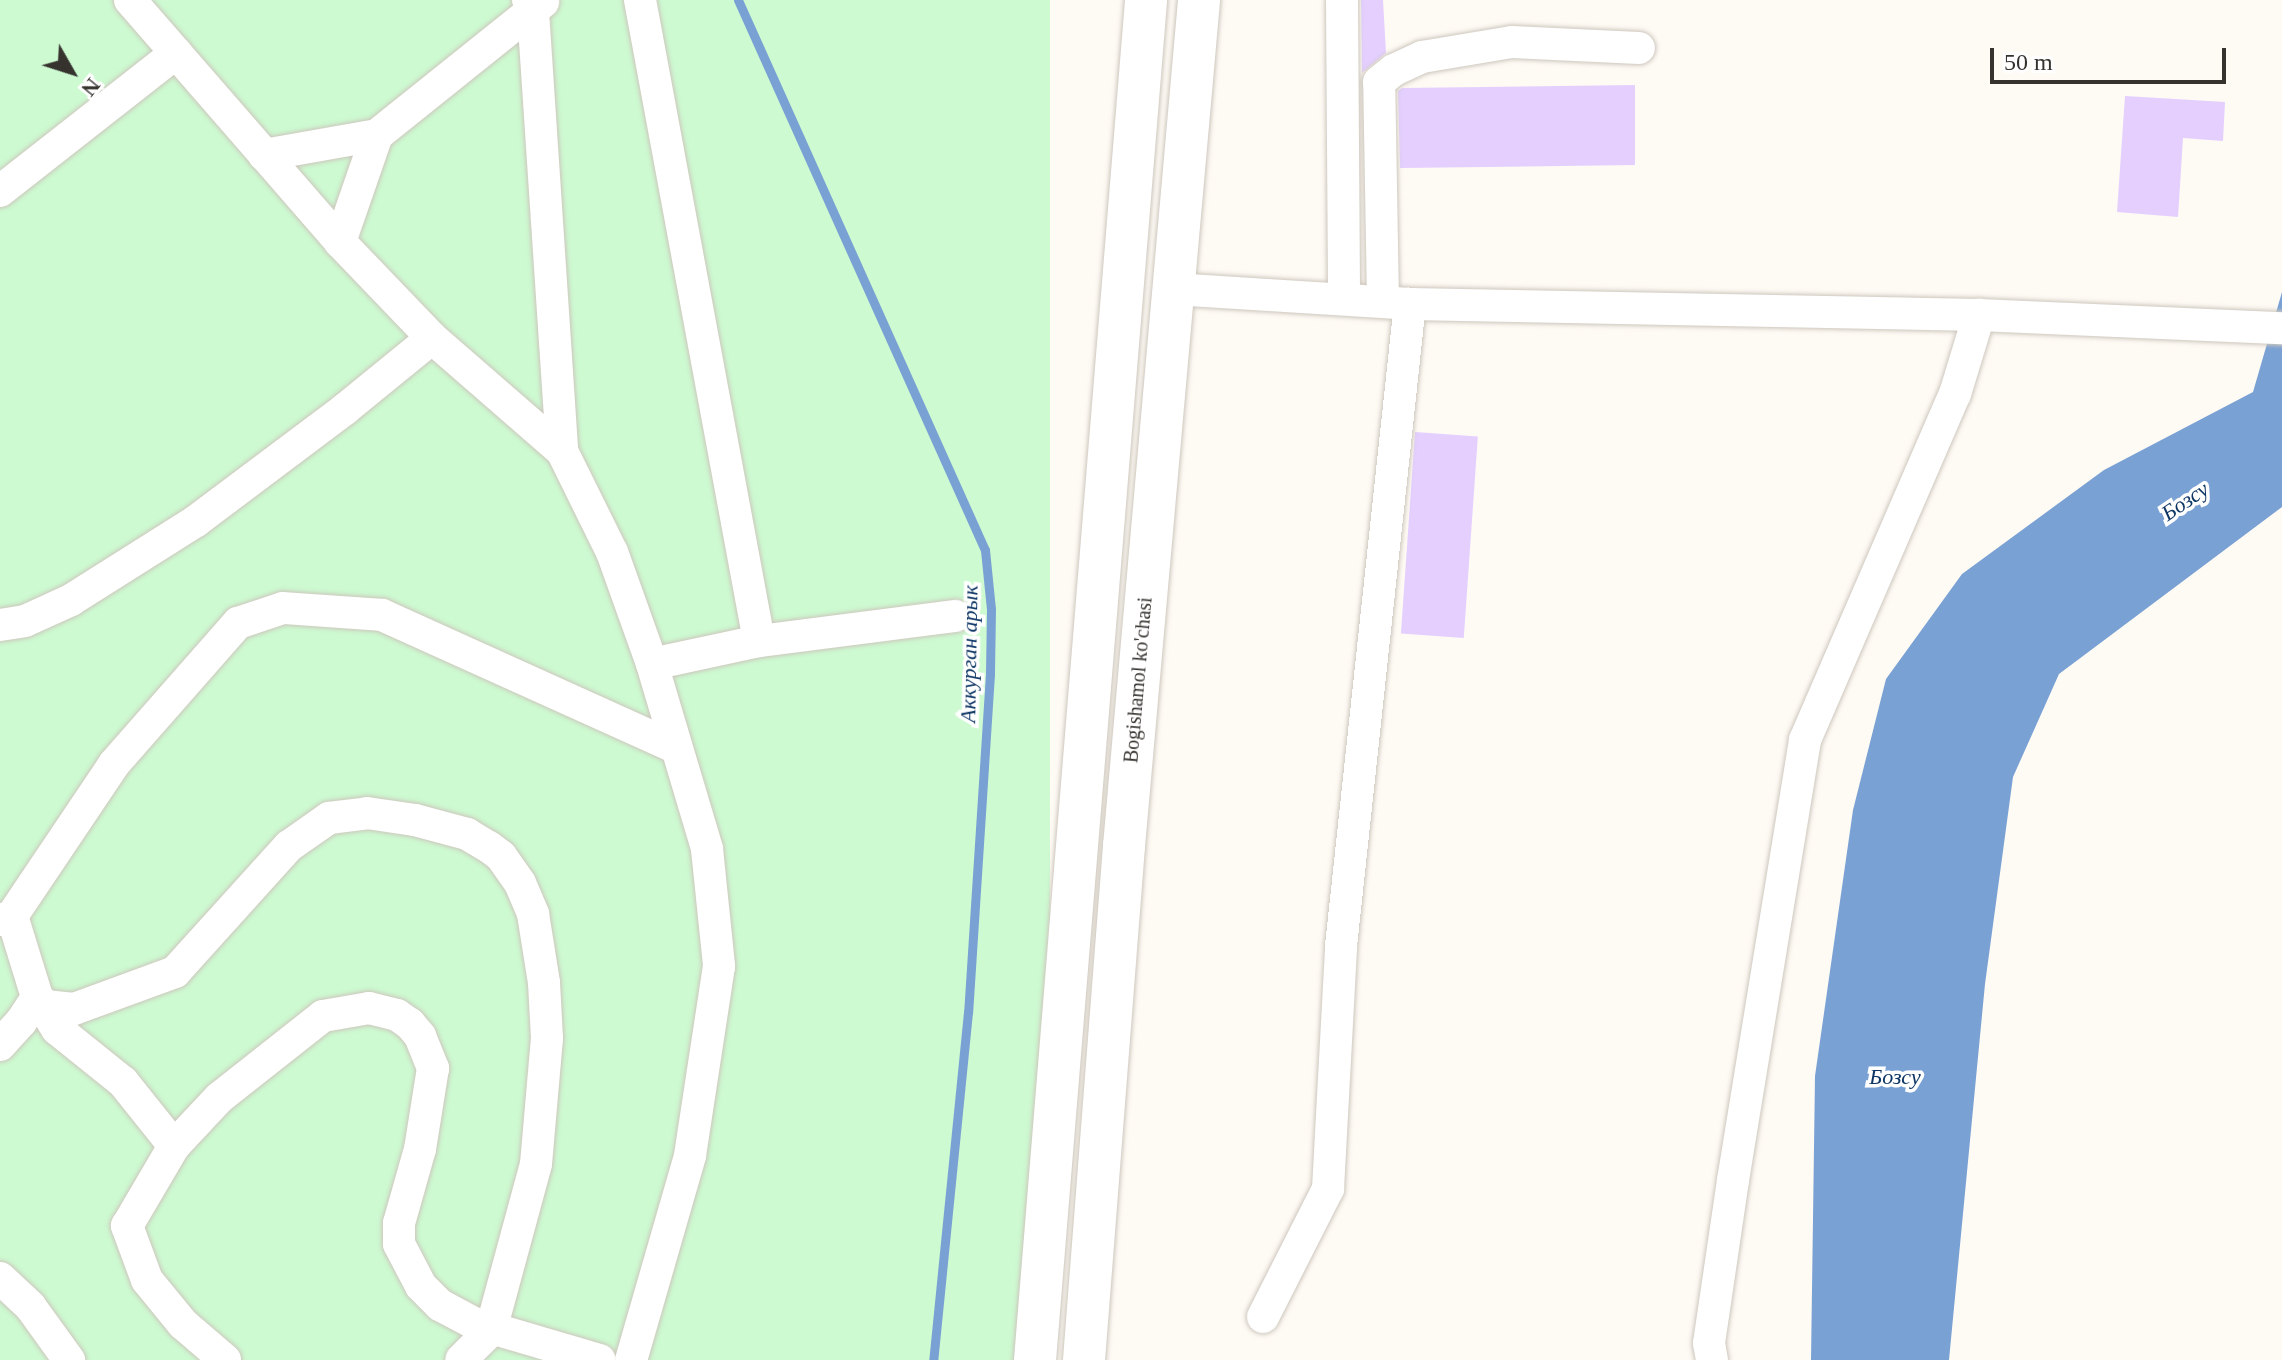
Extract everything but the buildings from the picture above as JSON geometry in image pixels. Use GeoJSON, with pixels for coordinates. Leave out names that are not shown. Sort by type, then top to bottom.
{"type":"FeatureCollection","features":[{"type":"Feature","properties":{"kind":"main road","name":"Bogishamol ko'chasi"},"geometry":{"type":"LineString","coordinates":[[1084,1360],[1124,846],[1199,0]]}},
{"type":"Feature","properties":{"kind":"main road"},"geometry":{"type":"LineString","coordinates":[[1035,1360],[1139,8]]}},
{"type":"Feature","properties":{"kind":"main road"},"geometry":{"type":"LineString","coordinates":[[1076,843],[1089,832],[1102,829],[1115,835],[1124,846]]}},
{"type":"Feature","properties":{"kind":"lane"},"geometry":{"type":"LineString","coordinates":[[130,0],[340,242],[432,338],[562,451],[612,552],[652,664],[674,747],[707,849],[719,966],[690,1156],[631,1360]]}},
{"type":"Feature","properties":{"kind":"lane"},"geometry":{"type":"LineString","coordinates":[[640,0],[759,641]]}},
{"type":"Feature","properties":{"kind":"lane"},"geometry":{"type":"LineString","coordinates":[[1342,0],[1344,298]]}},
{"type":"Feature","properties":{"kind":"lane"},"geometry":{"type":"LineString","coordinates":[[264,155],[377,135],[535,4]]}},
{"type":"Feature","properties":{"kind":"lane"},"geometry":{"type":"LineString","coordinates":[[535,4],[562,451]]}},
{"type":"Feature","properties":{"kind":"lane"},"geometry":{"type":"LineString","coordinates":[[1263,1317],[1328,1189],[1341,946],[1396,302],[1376,92],[1379,82],[1394,70],[1422,57],[1512,42],[1639,48]]}},
{"type":"Feature","properties":{"kind":"lane"},"geometry":{"type":"LineString","coordinates":[[0,191],[176,53]]}},
{"type":"Feature","properties":{"kind":"lane"},"geometry":{"type":"LineString","coordinates":[[340,242],[377,135]]}},
{"type":"Feature","properties":{"kind":"lane"},"geometry":{"type":"LineString","coordinates":[[1173,289],[1396,302],[1979,315],[2272,326]]}},
{"type":"Feature","properties":{"kind":"lane"},"geometry":{"type":"LineString","coordinates":[[1712,1360],[1709,1343],[1733,1180],[1805,740],[1955,394],[1979,315]]}},
{"type":"Feature","properties":{"kind":"lane"},"geometry":{"type":"LineString","coordinates":[[0,625],[25,621],[71,600],[196,521],[345,409],[432,338]]}},
{"type":"Feature","properties":{"kind":"lane"},"geometry":{"type":"LineString","coordinates":[[174,1146],[123,1082],[57,1029],[37,997],[6,918],[114,764],[238,623],[283,608],[382,615],[674,747]]}},
{"type":"Feature","properties":{"kind":"lane"},"geometry":{"type":"LineString","coordinates":[[652,664],[759,641],[955,616]]}},
{"type":"Feature","properties":{"kind":"lane"},"geometry":{"type":"LineString","coordinates":[[37,997],[45,1006],[74,1009],[175,972],[289,846],[329,818],[367,813],[415,820],[467,834],[501,856],[520,883],[533,914],[544,983],[547,1038],[536,1164],[491,1330],[461,1360]]}},
{"type":"Feature","properties":{"kind":"lane"},"geometry":{"type":"LineString","coordinates":[[0,1045],[21,1022],[37,997]]}},
{"type":"Feature","properties":{"kind":"lane"},"geometry":{"type":"LineString","coordinates":[[225,1360],[183,1324],[147,1280],[127,1226],[174,1146],[219,1098],[323,1016],[369,1008],[397,1015],[420,1036],[433,1068],[420,1149],[399,1223],[399,1244],[421,1286],[440,1305],[491,1330],[600,1360]]}},
{"type":"Feature","properties":{"kind":"lane"},"geometry":{"type":"LineString","coordinates":[[0,1278],[30,1306],[69,1360]]}},
{"type":"Feature","properties":{"kind":"green space"},"geometry":{"type":"Polygon","coordinates":[[[0,0],[1050,0],[1050,1360],[0,1360],[0,0]]]}},
{"type":"Feature","properties":{"kind":"water","name":"Бозсу"},"geometry":{"type":"Polygon","coordinates":[[[2282,292],[2282,507],[2059,674],[2013,777],[1985,984],[1949,1360],[1811,1360],[1815,1076],[1853,810],[1886,679],[1962,574],[2104,470],[2253,392],[2282,292]]]}},
{"type":"Feature","properties":{"kind":"waterway","name":"Аккурган арык"},"geometry":{"type":"LineString","coordinates":[[738,0],[985,550],[991,609],[990,674],[968,1012],[933,1360]]}}]}
